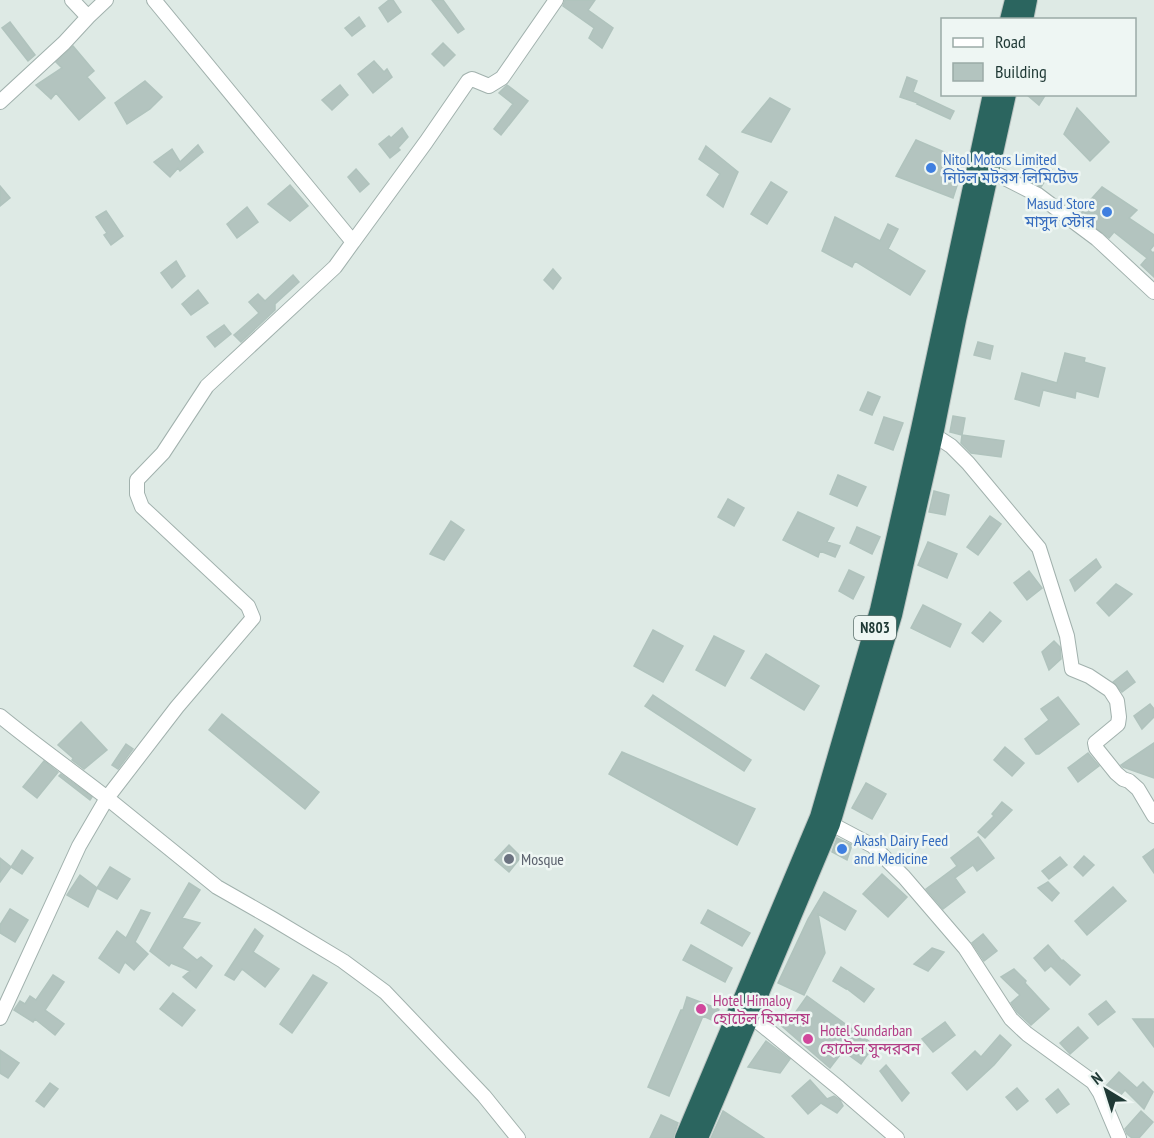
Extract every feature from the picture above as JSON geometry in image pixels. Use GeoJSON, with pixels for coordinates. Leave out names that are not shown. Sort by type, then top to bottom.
{"type":"FeatureCollection","features":[{"type":"Feature","properties":{"kind":"highway"},"geometry":{"type":"LineString","coordinates":[[1010,18],[1014,0]]}},
{"type":"Feature","properties":{"kind":"highway"},"geometry":{"type":"LineString","coordinates":[[1024,18],[1029,0]]}},
{"type":"Feature","properties":{"kind":"highway","name":"N803"},"geometry":{"type":"LineString","coordinates":[[886,613],[982,169],[992,96]]}},
{"type":"Feature","properties":{"kind":"highway","name":"N803"},"geometry":{"type":"LineString","coordinates":[[982,169],[1005,96]]}},
{"type":"Feature","properties":{"kind":"highway","name":"N803"},"geometry":{"type":"LineString","coordinates":[[690,1137],[825,820],[886,613],[934,435],[950,319]]}},
{"type":"Feature","properties":{"kind":"highway","name":"N803"},"geometry":{"type":"LineString","coordinates":[[690,1137],[751,1016],[785,917]]}},
{"type":"Feature","properties":{"kind":"street"},"geometry":{"type":"LineString","coordinates":[[72,0],[88,17]]}},
{"type":"Feature","properties":{"kind":"street"},"geometry":{"type":"LineString","coordinates":[[0,102],[64,43],[106,0]]}},
{"type":"Feature","properties":{"kind":"street"},"geometry":{"type":"LineString","coordinates":[[154,0],[353,242]]}},
{"type":"Feature","properties":{"kind":"street"},"geometry":{"type":"LineString","coordinates":[[0,1018],[79,846],[107,798],[177,706],[253,618],[248,606],[142,507],[137,494],[137,480],[163,453],[207,386],[335,267],[468,81],[472,79],[489,86],[502,78],[556,0]]}},
{"type":"Feature","properties":{"kind":"street"},"geometry":{"type":"LineString","coordinates":[[982,169],[1038,195],[1089,232],[1154,292]]}},
{"type":"Feature","properties":{"kind":"street"},"geometry":{"type":"LineString","coordinates":[[934,435],[951,446],[968,463],[1039,548],[1067,636],[1072,669],[1089,675],[1110,690],[1117,701],[1118,724],[1095,742],[1096,748],[1116,773],[1138,789],[1154,816]]}},
{"type":"Feature","properties":{"kind":"street"},"geometry":{"type":"LineString","coordinates":[[0,716],[107,798],[217,887],[343,962],[385,992],[484,1096],[518,1138]]}},
{"type":"Feature","properties":{"kind":"street"},"geometry":{"type":"LineString","coordinates":[[825,820],[873,846],[904,877],[964,948],[1011,1018],[1027,1034],[1093,1082],[1119,1138]]}},
{"type":"Feature","properties":{"kind":"street"},"geometry":{"type":"LineString","coordinates":[[751,1016],[897,1138]]}},
{"type":"Feature","properties":{"kind":"building"},"geometry":{"type":"Polygon","coordinates":[[[389,0],[393,0],[401,12],[388,22],[379,8],[389,0]]]}},
{"type":"Feature","properties":{"kind":"building"},"geometry":{"type":"Polygon","coordinates":[[[432,0],[443,0],[464,29],[458,33],[432,0]]]}},
{"type":"Feature","properties":{"kind":"building"},"geometry":{"type":"Polygon","coordinates":[[[565,0],[595,0],[588,10],[613,28],[602,48],[589,38],[594,28],[563,6],[565,0]]]}},
{"type":"Feature","properties":{"kind":"building"},"geometry":{"type":"Polygon","coordinates":[[[359,17],[365,26],[352,36],[345,28],[359,17]]]}},
{"type":"Feature","properties":{"kind":"building"},"geometry":{"type":"Polygon","coordinates":[[[10,22],[35,55],[28,61],[2,28],[10,22]]]}},
{"type":"Feature","properties":{"kind":"building"},"geometry":{"type":"Polygon","coordinates":[[[443,43],[455,55],[444,66],[432,54],[443,43]]]}},
{"type":"Feature","properties":{"kind":"building"},"geometry":{"type":"Polygon","coordinates":[[[73,46],[94,71],[87,77],[105,98],[79,120],[56,93],[51,99],[36,85],[62,68],[56,62],[73,46]]]}},
{"type":"Feature","properties":{"kind":"building"},"geometry":{"type":"Polygon","coordinates":[[[374,61],[384,72],[387,69],[392,77],[373,93],[358,74],[374,61]]]}},
{"type":"Feature","properties":{"kind":"building"},"geometry":{"type":"Polygon","coordinates":[[[907,77],[917,81],[913,92],[954,111],[950,119],[900,97],[907,77]]]}},
{"type":"Feature","properties":{"kind":"building"},"geometry":{"type":"Polygon","coordinates":[[[145,81],[162,97],[150,109],[127,124],[115,103],[145,81]]]}},
{"type":"Feature","properties":{"kind":"building"},"geometry":{"type":"Polygon","coordinates":[[[340,85],[348,95],[332,110],[322,100],[340,85]]]}},
{"type":"Feature","properties":{"kind":"building"},"geometry":{"type":"Polygon","coordinates":[[[507,85],[528,101],[501,135],[494,129],[513,104],[499,93],[507,85]]]}},
{"type":"Feature","properties":{"kind":"building"},"geometry":{"type":"Polygon","coordinates":[[[1028,96],[1045,96],[1039,105],[1028,96]]]}},
{"type":"Feature","properties":{"kind":"building"},"geometry":{"type":"Polygon","coordinates":[[[770,98],[790,109],[771,142],[742,132],[770,98]]]}},
{"type":"Feature","properties":{"kind":"building"},"geometry":{"type":"Polygon","coordinates":[[[1077,108],[1109,142],[1090,161],[1064,134],[1077,108]]]}},
{"type":"Feature","properties":{"kind":"building"},"geometry":{"type":"Polygon","coordinates":[[[402,128],[408,137],[398,148],[400,150],[390,158],[379,144],[389,136],[391,138],[402,128]]]}},
{"type":"Feature","properties":{"kind":"building","name":"Nitol Motors Limited নিটল মটরস লিমিটেড"},"geometry":{"type":"Polygon","coordinates":[[[916,140],[965,161],[953,198],[896,176],[916,140]]]}},
{"type":"Feature","properties":{"kind":"building"},"geometry":{"type":"Polygon","coordinates":[[[198,145],[203,152],[180,171],[178,168],[170,177],[154,162],[172,149],[180,162],[198,145]]]}},
{"type":"Feature","properties":{"kind":"building"},"geometry":{"type":"Polygon","coordinates":[[[706,146],[738,172],[723,207],[707,195],[720,174],[699,159],[706,146]]]}},
{"type":"Feature","properties":{"kind":"building"},"geometry":{"type":"Polygon","coordinates":[[[1040,164],[1052,170],[1041,187],[1028,180],[1040,164]]]}},
{"type":"Feature","properties":{"kind":"building"},"geometry":{"type":"Polygon","coordinates":[[[356,169],[369,184],[360,192],[348,177],[356,169]]]}},
{"type":"Feature","properties":{"kind":"building"},"geometry":{"type":"Polygon","coordinates":[[[771,182],[787,192],[767,224],[751,214],[771,182]]]}},
{"type":"Feature","properties":{"kind":"building"},"geometry":{"type":"Polygon","coordinates":[[[290,185],[308,206],[290,221],[268,204],[290,185]]]}},
{"type":"Feature","properties":{"kind":"building"},"geometry":{"type":"Polygon","coordinates":[[[0,186],[10,198],[0,206],[0,186]]]}},
{"type":"Feature","properties":{"kind":"building","name":"Masud Store মাসুদ স্টোর"},"geometry":{"type":"Polygon","coordinates":[[[1102,187],[1137,210],[1129,218],[1154,235],[1154,245],[1150,250],[1154,252],[1154,277],[1141,265],[1147,258],[1114,232],[1109,238],[1078,214],[1102,187]]]}},
{"type":"Feature","properties":{"kind":"building"},"geometry":{"type":"Polygon","coordinates":[[[247,207],[258,222],[237,238],[227,224],[247,207]]]}},
{"type":"Feature","properties":{"kind":"building"},"geometry":{"type":"Polygon","coordinates":[[[106,211],[123,236],[111,245],[104,235],[107,233],[96,217],[106,211]]]}},
{"type":"Feature","properties":{"kind":"building"},"geometry":{"type":"Polygon","coordinates":[[[835,217],[880,241],[888,224],[898,229],[888,249],[925,271],[910,295],[855,261],[852,267],[822,251],[835,217]]]}},
{"type":"Feature","properties":{"kind":"building"},"geometry":{"type":"Polygon","coordinates":[[[176,261],[185,276],[172,288],[161,273],[176,261]]]}},
{"type":"Feature","properties":{"kind":"building"},"geometry":{"type":"Polygon","coordinates":[[[553,269],[561,278],[553,289],[544,280],[553,269]]]}},
{"type":"Feature","properties":{"kind":"building"},"geometry":{"type":"Polygon","coordinates":[[[293,275],[299,282],[275,304],[275,310],[241,342],[234,335],[259,313],[249,302],[258,294],[265,301],[293,275]]]}},
{"type":"Feature","properties":{"kind":"building"},"geometry":{"type":"Polygon","coordinates":[[[198,290],[208,303],[191,315],[182,304],[198,290]]]}},
{"type":"Feature","properties":{"kind":"building"},"geometry":{"type":"Polygon","coordinates":[[[224,325],[231,334],[215,347],[207,337],[224,325]]]}},
{"type":"Feature","properties":{"kind":"building"},"geometry":{"type":"Polygon","coordinates":[[[978,342],[993,346],[990,359],[974,355],[978,342]]]}},
{"type":"Feature","properties":{"kind":"building"},"geometry":{"type":"Polygon","coordinates":[[[1065,353],[1085,358],[1084,362],[1105,368],[1098,397],[1076,391],[1075,398],[1043,390],[1039,406],[1015,399],[1022,373],[1057,383],[1065,353]]]}},
{"type":"Feature","properties":{"kind":"building"},"geometry":{"type":"Polygon","coordinates":[[[868,392],[880,397],[872,415],[860,410],[868,392]]]}},
{"type":"Feature","properties":{"kind":"building"},"geometry":{"type":"Polygon","coordinates":[[[953,416],[965,418],[962,435],[950,432],[953,416]]]}},
{"type":"Feature","properties":{"kind":"building"},"geometry":{"type":"Polygon","coordinates":[[[884,417],[903,423],[893,450],[875,443],[884,417]]]}},
{"type":"Feature","properties":{"kind":"building"},"geometry":{"type":"Polygon","coordinates":[[[962,435],[1004,441],[1001,457],[971,453],[961,443],[962,435]]]}},
{"type":"Feature","properties":{"kind":"building"},"geometry":{"type":"Polygon","coordinates":[[[838,475],[866,487],[857,506],[830,494],[838,475]]]}},
{"type":"Feature","properties":{"kind":"building"},"geometry":{"type":"Polygon","coordinates":[[[934,491],[949,495],[945,515],[929,512],[934,491]]]}},
{"type":"Feature","properties":{"kind":"building"},"geometry":{"type":"Polygon","coordinates":[[[728,499],[744,508],[734,526],[718,517],[728,499]]]}},
{"type":"Feature","properties":{"kind":"building"},"geometry":{"type":"Polygon","coordinates":[[[798,512],[834,528],[827,542],[840,546],[835,557],[820,551],[818,557],[783,540],[798,512]]]}},
{"type":"Feature","properties":{"kind":"building"},"geometry":{"type":"Polygon","coordinates":[[[990,516],[1001,524],[978,555],[967,547],[990,516]]]}},
{"type":"Feature","properties":{"kind":"building"},"geometry":{"type":"Polygon","coordinates":[[[451,521],[464,530],[444,560],[430,554],[451,521]]]}},
{"type":"Feature","properties":{"kind":"building"},"geometry":{"type":"Polygon","coordinates":[[[857,527],[880,537],[872,554],[850,543],[857,527]]]}},
{"type":"Feature","properties":{"kind":"building"},"geometry":{"type":"Polygon","coordinates":[[[928,542],[957,554],[947,578],[918,565],[928,542]]]}},
{"type":"Feature","properties":{"kind":"building"},"geometry":{"type":"Polygon","coordinates":[[[1096,559],[1101,567],[1075,591],[1070,580],[1096,559]]]}},
{"type":"Feature","properties":{"kind":"building"},"geometry":{"type":"Polygon","coordinates":[[[849,570],[864,577],[853,599],[839,591],[849,570]]]}},
{"type":"Feature","properties":{"kind":"building"},"geometry":{"type":"Polygon","coordinates":[[[1029,571],[1042,588],[1027,600],[1014,583],[1029,571]]]}},
{"type":"Feature","properties":{"kind":"building"},"geometry":{"type":"Polygon","coordinates":[[[1116,584],[1132,594],[1109,616],[1097,603],[1116,584]]]}},
{"type":"Feature","properties":{"kind":"building"},"geometry":{"type":"Polygon","coordinates":[[[923,605],[961,624],[950,647],[911,628],[923,605]]]}},
{"type":"Feature","properties":{"kind":"building"},"geometry":{"type":"Polygon","coordinates":[[[990,612],[1001,621],[983,642],[972,633],[990,612]]]}},
{"type":"Feature","properties":{"kind":"building"},"geometry":{"type":"Polygon","coordinates":[[[653,630],[683,646],[663,682],[634,666],[653,630]]]}},
{"type":"Feature","properties":{"kind":"building"},"geometry":{"type":"Polygon","coordinates":[[[714,636],[744,651],[725,686],[696,670],[714,636]]]}},
{"type":"Feature","properties":{"kind":"building"},"geometry":{"type":"Polygon","coordinates":[[[1054,641],[1060,647],[1061,659],[1049,670],[1042,652],[1054,641]]]}},
{"type":"Feature","properties":{"kind":"building"},"geometry":{"type":"Polygon","coordinates":[[[766,654],[819,686],[804,710],[751,678],[766,654]]]}},
{"type":"Feature","properties":{"kind":"building"},"geometry":{"type":"Polygon","coordinates":[[[1127,671],[1135,682],[1122,692],[1113,682],[1127,671]]]}},
{"type":"Feature","properties":{"kind":"building"},"geometry":{"type":"Polygon","coordinates":[[[653,695],[751,760],[744,771],[645,706],[653,695]]]}},
{"type":"Feature","properties":{"kind":"building"},"geometry":{"type":"Polygon","coordinates":[[[1058,697],[1079,724],[1036,754],[1025,739],[1049,720],[1041,709],[1058,697]]]}},
{"type":"Feature","properties":{"kind":"building"},"geometry":{"type":"Polygon","coordinates":[[[1150,704],[1154,709],[1154,717],[1142,729],[1134,716],[1150,704]]]}},
{"type":"Feature","properties":{"kind":"building"},"geometry":{"type":"Polygon","coordinates":[[[222,714],[319,792],[305,809],[209,730],[222,714]]]}},
{"type":"Feature","properties":{"kind":"building"},"geometry":{"type":"Polygon","coordinates":[[[81,722],[107,750],[84,769],[58,745],[81,722]]]}},
{"type":"Feature","properties":{"kind":"building"},"geometry":{"type":"Polygon","coordinates":[[[1154,743],[1154,778],[1121,765],[1154,743]]]}},
{"type":"Feature","properties":{"kind":"building"},"geometry":{"type":"Polygon","coordinates":[[[126,744],[133,749],[118,769],[112,765],[126,744]]]}},
{"type":"Feature","properties":{"kind":"building"},"geometry":{"type":"Polygon","coordinates":[[[1005,747],[1024,763],[1012,776],[994,760],[1005,747]]]}},
{"type":"Feature","properties":{"kind":"building"},"geometry":{"type":"Polygon","coordinates":[[[622,752],[755,809],[737,845],[609,774],[622,752]]]}},
{"type":"Feature","properties":{"kind":"building"},"geometry":{"type":"Polygon","coordinates":[[[1088,753],[1099,766],[1078,782],[1068,768],[1088,753]]]}},
{"type":"Feature","properties":{"kind":"building"},"geometry":{"type":"Polygon","coordinates":[[[44,761],[58,772],[37,798],[23,787],[44,761]]]}},
{"type":"Feature","properties":{"kind":"building"},"geometry":{"type":"Polygon","coordinates":[[[61,774],[92,797],[90,800],[59,776],[61,774]]]}},
{"type":"Feature","properties":{"kind":"building"},"geometry":{"type":"Polygon","coordinates":[[[866,783],[886,794],[872,819],[852,808],[866,783]]]}},
{"type":"Feature","properties":{"kind":"building"},"geometry":{"type":"Polygon","coordinates":[[[1002,802],[1012,810],[985,838],[978,832],[994,816],[992,814],[1002,802]]]}},
{"type":"Feature","properties":{"kind":"building"},"geometry":{"type":"Polygon","coordinates":[[[978,837],[994,858],[977,871],[973,865],[955,878],[965,892],[943,909],[926,889],[957,866],[951,858],[978,837]]]}},
{"type":"Feature","properties":{"kind":"building","name":"Akash Dairy Feed and Medicine"},"geometry":{"type":"Polygon","coordinates":[[[837,838],[852,845],[847,860],[832,852],[837,838]]]}},
{"type":"Feature","properties":{"kind":"building","name":"Mosque"},"geometry":{"type":"Polygon","coordinates":[[[509,845],[521,857],[509,872],[495,860],[509,845]]]}},
{"type":"Feature","properties":{"kind":"building"},"geometry":{"type":"Polygon","coordinates":[[[1154,849],[1154,873],[1143,857],[1154,849]]]}},
{"type":"Feature","properties":{"kind":"building"},"geometry":{"type":"Polygon","coordinates":[[[22,850],[33,858],[22,874],[11,867],[22,850]]]}},
{"type":"Feature","properties":{"kind":"building"},"geometry":{"type":"Polygon","coordinates":[[[1084,856],[1094,865],[1083,876],[1074,867],[1084,856]]]}},
{"type":"Feature","properties":{"kind":"building"},"geometry":{"type":"Polygon","coordinates":[[[1060,857],[1067,865],[1049,879],[1042,871],[1060,857]]]}},
{"type":"Feature","properties":{"kind":"building"},"geometry":{"type":"Polygon","coordinates":[[[0,858],[11,867],[0,882],[0,858]]]}},
{"type":"Feature","properties":{"kind":"building"},"geometry":{"type":"Polygon","coordinates":[[[110,867],[130,879],[117,899],[97,888],[110,867]]]}},
{"type":"Feature","properties":{"kind":"building"},"geometry":{"type":"Polygon","coordinates":[[[882,874],[907,897],[888,917],[863,894],[882,874]]]}},
{"type":"Feature","properties":{"kind":"building"},"geometry":{"type":"Polygon","coordinates":[[[80,875],[97,888],[88,907],[67,895],[80,875]]]}},
{"type":"Feature","properties":{"kind":"building"},"geometry":{"type":"Polygon","coordinates":[[[1048,882],[1059,893],[1052,901],[1038,888],[1048,882]]]}},
{"type":"Feature","properties":{"kind":"building"},"geometry":{"type":"Polygon","coordinates":[[[189,883],[200,890],[182,918],[200,923],[182,948],[197,960],[201,957],[212,966],[196,988],[183,977],[190,971],[171,963],[169,966],[150,951],[189,883]]]}},
{"type":"Feature","properties":{"kind":"building"},"geometry":{"type":"Polygon","coordinates":[[[1113,887],[1126,901],[1087,935],[1075,921],[1113,887]]]}},
{"type":"Feature","properties":{"kind":"building"},"geometry":{"type":"Polygon","coordinates":[[[824,892],[856,911],[845,930],[818,914],[825,953],[804,995],[778,983],[808,919],[824,892]]]}},
{"type":"Feature","properties":{"kind":"building"},"geometry":{"type":"Polygon","coordinates":[[[10,909],[28,920],[15,942],[0,933],[0,925],[10,909]]]}},
{"type":"Feature","properties":{"kind":"building"},"geometry":{"type":"Polygon","coordinates":[[[141,910],[150,913],[135,942],[148,954],[134,970],[125,962],[119,973],[99,958],[117,931],[126,938],[141,910]]]}},
{"type":"Feature","properties":{"kind":"building"},"geometry":{"type":"Polygon","coordinates":[[[708,910],[750,933],[742,946],[701,923],[708,910]]]}},
{"type":"Feature","properties":{"kind":"building"},"geometry":{"type":"Polygon","coordinates":[[[255,929],[263,936],[253,952],[279,969],[265,987],[242,969],[234,980],[225,975],[255,929]]]}},
{"type":"Feature","properties":{"kind":"building"},"geometry":{"type":"Polygon","coordinates":[[[983,934],[997,951],[984,961],[972,943],[983,934]]]}},
{"type":"Feature","properties":{"kind":"building"},"geometry":{"type":"Polygon","coordinates":[[[691,945],[732,968],[725,982],[683,960],[691,945]]]}},
{"type":"Feature","properties":{"kind":"building"},"geometry":{"type":"Polygon","coordinates":[[[1048,945],[1062,961],[1080,975],[1070,985],[1051,966],[1045,971],[1034,958],[1048,945]]]}},
{"type":"Feature","properties":{"kind":"building"},"geometry":{"type":"Polygon","coordinates":[[[932,948],[944,952],[928,971],[914,964],[932,948]]]}},
{"type":"Feature","properties":{"kind":"building"},"geometry":{"type":"Polygon","coordinates":[[[841,967],[874,989],[864,1002],[833,981],[841,967]]]}},
{"type":"Feature","properties":{"kind":"building"},"geometry":{"type":"Polygon","coordinates":[[[1014,969],[1049,1009],[1031,1025],[1011,1003],[1020,995],[1001,977],[1014,969]]]}},
{"type":"Feature","properties":{"kind":"building"},"geometry":{"type":"Polygon","coordinates":[[[53,975],[64,982],[45,1010],[64,1024],[55,1035],[35,1019],[33,1022],[14,1010],[20,1001],[25,1004],[30,996],[36,1000],[53,975]]]}},
{"type":"Feature","properties":{"kind":"building"},"geometry":{"type":"Polygon","coordinates":[[[313,975],[327,983],[292,1033],[280,1024],[313,975]]]}},
{"type":"Feature","properties":{"kind":"building"},"geometry":{"type":"Polygon","coordinates":[[[173,993],[195,1010],[182,1026],[160,1009],[173,993]]]}},
{"type":"Feature","properties":{"kind":"building"},"geometry":{"type":"Polygon","coordinates":[[[807,996],[874,1045],[861,1064],[843,1051],[830,1068],[777,1022],[786,1010],[793,1016],[807,996]]]}},
{"type":"Feature","properties":{"kind":"building"},"geometry":{"type":"Polygon","coordinates":[[[687,997],[719,1009],[716,1022],[703,1016],[669,1096],[648,1087],[687,997]]]}},
{"type":"Feature","properties":{"kind":"building"},"geometry":{"type":"Polygon","coordinates":[[[1106,1001],[1115,1012],[1098,1025],[1089,1014],[1106,1001]]]}},
{"type":"Feature","properties":{"kind":"building"},"geometry":{"type":"Polygon","coordinates":[[[1133,1019],[1154,1019],[1154,1047],[1133,1019]]]}},
{"type":"Feature","properties":{"kind":"building"},"geometry":{"type":"Polygon","coordinates":[[[945,1022],[955,1035],[933,1052],[922,1039],[945,1022]]]}},
{"type":"Feature","properties":{"kind":"building"},"geometry":{"type":"Polygon","coordinates":[[[1078,1027],[1088,1038],[1070,1054],[1060,1043],[1078,1027]]]}},
{"type":"Feature","properties":{"kind":"building"},"geometry":{"type":"Polygon","coordinates":[[[1000,1035],[1011,1045],[994,1065],[967,1090],[952,1073],[975,1051],[981,1057],[1000,1035]]]}},
{"type":"Feature","properties":{"kind":"building"},"geometry":{"type":"Polygon","coordinates":[[[766,1041],[790,1059],[780,1073],[748,1067],[766,1041]]]}},
{"type":"Feature","properties":{"kind":"building"},"geometry":{"type":"Polygon","coordinates":[[[0,1050],[19,1063],[8,1078],[0,1073],[0,1050]]]}},
{"type":"Feature","properties":{"kind":"building"},"geometry":{"type":"Polygon","coordinates":[[[886,1065],[909,1093],[902,1101],[880,1071],[886,1065]]]}},
{"type":"Feature","properties":{"kind":"building"},"geometry":{"type":"Polygon","coordinates":[[[1119,1072],[1137,1088],[1143,1082],[1153,1092],[1144,1109],[1125,1090],[1119,1097],[1106,1086],[1119,1072]]]}},
{"type":"Feature","properties":{"kind":"building"},"geometry":{"type":"Polygon","coordinates":[[[810,1080],[827,1099],[834,1096],[840,1100],[843,1106],[837,1113],[821,1103],[808,1114],[792,1096],[810,1080]]]}},
{"type":"Feature","properties":{"kind":"building"},"geometry":{"type":"Polygon","coordinates":[[[50,1083],[58,1089],[44,1107],[36,1101],[50,1083]]]}},
{"type":"Feature","properties":{"kind":"building"},"geometry":{"type":"Polygon","coordinates":[[[1017,1088],[1028,1101],[1017,1110],[1006,1097],[1017,1088]]]}},
{"type":"Feature","properties":{"kind":"building"},"geometry":{"type":"Polygon","coordinates":[[[1058,1089],[1069,1104],[1057,1113],[1046,1099],[1058,1089]]]}},
{"type":"Feature","properties":{"kind":"building"},"geometry":{"type":"Polygon","coordinates":[[[723,1111],[764,1138],[711,1138],[723,1111]]]}},
{"type":"Feature","properties":{"kind":"building"},"geometry":{"type":"Polygon","coordinates":[[[1141,1111],[1153,1122],[1139,1138],[1132,1138],[1125,1129],[1141,1111]]]}},
{"type":"Feature","properties":{"kind":"building"},"geometry":{"type":"Polygon","coordinates":[[[661,1115],[678,1123],[673,1138],[650,1138],[661,1115]]]}},
{"type":"Feature","properties":{"kind":"place","name":"Nitol Motors Limited নিটল মটরস লিমিটেড"},"geometry":{"type":"Point","coordinates":[931,168]}},
{"type":"Feature","properties":{"kind":"place","name":"Masud Store মাসুদ স্টোর"},"geometry":{"type":"Point","coordinates":[1107,212]}},
{"type":"Feature","properties":{"kind":"place","name":"Akash Dairy Feed and Medicine"},"geometry":{"type":"Point","coordinates":[842,849]}},
{"type":"Feature","properties":{"kind":"place","name":"Mosque"},"geometry":{"type":"Point","coordinates":[509,859]}},
{"type":"Feature","properties":{"kind":"place","name":"Hotel Himaloy হোটেল হিমালয়"},"geometry":{"type":"Point","coordinates":[701,1009]}},
{"type":"Feature","properties":{"kind":"place","name":"Hotel Sundarban হোটেল সুন্দরবন"},"geometry":{"type":"Point","coordinates":[808,1039]}}]}
